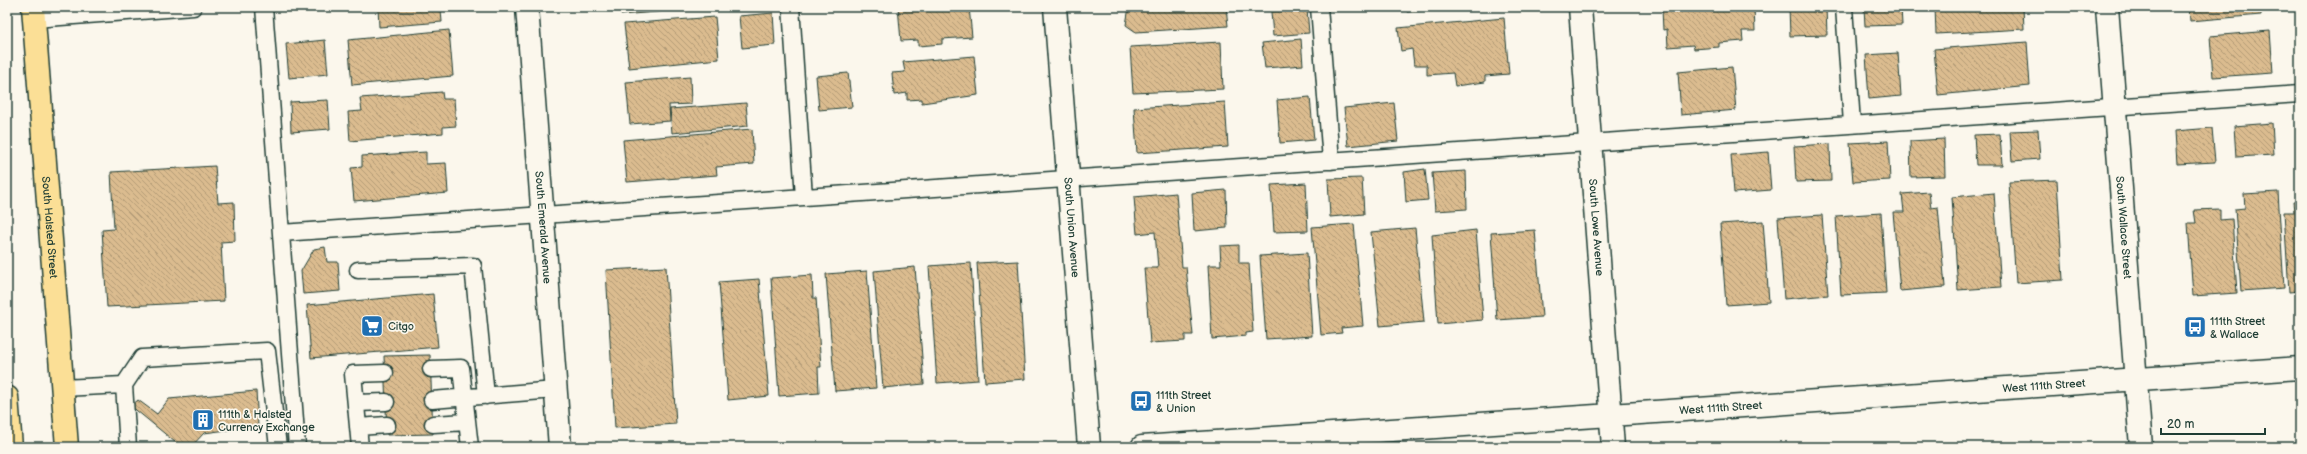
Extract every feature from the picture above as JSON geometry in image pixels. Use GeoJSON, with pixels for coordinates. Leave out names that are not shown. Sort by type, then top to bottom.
{"type":"FeatureCollection","features":[{"type":"Feature","properties":{"kind":"main road","name":"South Halsted Street"},"geometry":{"type":"LineString","coordinates":[[33,13],[67,447]]}},
{"type":"Feature","properties":{"kind":"main road"},"geometry":{"type":"LineString","coordinates":[[7,397],[11,447]]}},
{"type":"Feature","properties":{"kind":"street","name":"South Emerald Avenue"},"geometry":{"type":"LineString","coordinates":[[527,7],[560,447]]}},
{"type":"Feature","properties":{"kind":"street","name":"South Union Avenue"},"geometry":{"type":"LineString","coordinates":[[1055,7],[1089,447]]}},
{"type":"Feature","properties":{"kind":"street","name":"South Lowe Avenue"},"geometry":{"type":"LineString","coordinates":[[1580,7],[1613,447]]}},
{"type":"Feature","properties":{"kind":"street","name":"South Wallace Street"},"geometry":{"type":"LineString","coordinates":[[2107,7],[2141,447]]}},
{"type":"Feature","properties":{"kind":"street","name":"West 111th Street"},"geometry":{"type":"LineString","coordinates":[[1142,447],[2300,368]]}},
{"type":"Feature","properties":{"kind":"lane"},"geometry":{"type":"LineString","coordinates":[[33,13],[193,7]]}},
{"type":"Feature","properties":{"kind":"lane"},"geometry":{"type":"LineString","coordinates":[[264,7],[297,447]]}},
{"type":"Feature","properties":{"kind":"lane"},"geometry":{"type":"LineString","coordinates":[[791,7],[804,197]]}},
{"type":"Feature","properties":{"kind":"lane"},"geometry":{"type":"LineString","coordinates":[[1319,7],[1330,160]]}},
{"type":"Feature","properties":{"kind":"lane"},"geometry":{"type":"LineString","coordinates":[[1844,7],[1852,124]]}},
{"type":"Feature","properties":{"kind":"lane"},"geometry":{"type":"LineString","coordinates":[[281,233],[2300,94]]}},
{"type":"Feature","properties":{"kind":"lane"},"geometry":{"type":"LineString","coordinates":[[358,270],[473,266],[486,396]]}},
{"type":"Feature","properties":{"kind":"lane"},"geometry":{"type":"LineString","coordinates":[[128,447],[124,385],[142,358],[267,351],[278,447]]}},
{"type":"Feature","properties":{"kind":"lane"},"geometry":{"type":"LineString","coordinates":[[431,369],[461,368],[470,447]]}},
{"type":"Feature","properties":{"kind":"lane"},"geometry":{"type":"LineString","coordinates":[[360,447],[353,374],[385,373]]}},
{"type":"Feature","properties":{"kind":"lane"},"geometry":{"type":"LineString","coordinates":[[62,388],[124,385]]}},
{"type":"Feature","properties":{"kind":"lane"},"geometry":{"type":"LineString","coordinates":[[432,400],[465,399],[555,390]]}},
{"type":"Feature","properties":{"kind":"lane"},"geometry":{"type":"LineString","coordinates":[[356,403],[386,402]]}},
{"type":"Feature","properties":{"kind":"lane"},"geometry":{"type":"LineString","coordinates":[[433,424],[467,422]]}},
{"type":"Feature","properties":{"kind":"lane"},"geometry":{"type":"LineString","coordinates":[[358,427],[387,425]]}},
{"type":"Feature","properties":{"kind":"building"},"geometry":{"type":"Polygon","coordinates":[[[378,7],[450,7],[450,9],[441,10],[442,22],[379,27],[378,7]]]}},
{"type":"Feature","properties":{"kind":"building"},"geometry":{"type":"Polygon","coordinates":[[[620,7],[691,7],[691,9],[621,15],[620,7]]]}},
{"type":"Feature","properties":{"kind":"building"},"geometry":{"type":"Polygon","coordinates":[[[898,7],[969,7],[972,37],[942,39],[942,44],[918,46],[918,40],[901,41],[898,7]]]}},
{"type":"Feature","properties":{"kind":"building"},"geometry":{"type":"Polygon","coordinates":[[[1129,7],[1226,7],[1228,26],[1136,32],[1126,25],[1129,7]]]}},
{"type":"Feature","properties":{"kind":"building"},"geometry":{"type":"Polygon","coordinates":[[[1407,7],[1464,7],[1407,12],[1407,7]]]}},
{"type":"Feature","properties":{"kind":"building"},"geometry":{"type":"Polygon","coordinates":[[[1688,7],[1754,7],[1755,31],[1742,31],[1743,41],[1719,43],[1719,47],[1694,49],[1693,45],[1668,47],[1667,29],[1663,30],[1662,9],[1688,7]]]}},
{"type":"Feature","properties":{"kind":"building"},"geometry":{"type":"Polygon","coordinates":[[[1789,7],[1826,7],[1827,35],[1790,36],[1789,7]]]}},
{"type":"Feature","properties":{"kind":"building"},"geometry":{"type":"Polygon","coordinates":[[[1864,7],[1901,7],[1902,25],[1865,26],[1864,7]]]}},
{"type":"Feature","properties":{"kind":"building"},"geometry":{"type":"Polygon","coordinates":[[[1935,7],[2023,7],[2024,29],[1936,34],[1935,7]]]}},
{"type":"Feature","properties":{"kind":"building"},"geometry":{"type":"Polygon","coordinates":[[[2189,7],[2261,7],[2261,15],[2190,21],[2189,7]]]}},
{"type":"Feature","properties":{"kind":"building"},"geometry":{"type":"Polygon","coordinates":[[[1307,9],[1309,33],[1273,36],[1271,12],[1307,9]]]}},
{"type":"Feature","properties":{"kind":"building"},"geometry":{"type":"Polygon","coordinates":[[[773,13],[775,45],[742,48],[739,16],[773,13]]]}},
{"type":"Feature","properties":{"kind":"building"},"geometry":{"type":"Polygon","coordinates":[[[715,17],[719,59],[629,68],[624,24],[715,17]]]}},
{"type":"Feature","properties":{"kind":"building"},"geometry":{"type":"Polygon","coordinates":[[[1504,18],[1509,74],[1485,76],[1485,82],[1455,86],[1453,73],[1427,75],[1427,65],[1414,65],[1412,49],[1401,51],[1398,28],[1504,18]]]}},
{"type":"Feature","properties":{"kind":"building"},"geometry":{"type":"Polygon","coordinates":[[[449,30],[453,76],[352,85],[348,40],[449,30]]]}},
{"type":"Feature","properties":{"kind":"building"},"geometry":{"type":"Polygon","coordinates":[[[2270,31],[2273,73],[2213,77],[2210,36],[2270,31]]]}},
{"type":"Feature","properties":{"kind":"building"},"geometry":{"type":"Polygon","coordinates":[[[1301,39],[1303,65],[1265,68],[1262,43],[1301,39]]]}},
{"type":"Feature","properties":{"kind":"building"},"geometry":{"type":"Polygon","coordinates":[[[325,40],[328,74],[289,78],[286,44],[325,40]]]}},
{"type":"Feature","properties":{"kind":"building"},"geometry":{"type":"Polygon","coordinates":[[[1221,42],[1223,89],[1133,93],[1130,47],[1221,42]]]}},
{"type":"Feature","properties":{"kind":"building"},"geometry":{"type":"Polygon","coordinates":[[[2027,42],[2030,86],[1938,95],[1934,49],[2027,42]]]}},
{"type":"Feature","properties":{"kind":"building"},"geometry":{"type":"Polygon","coordinates":[[[1898,53],[1901,96],[1869,99],[1866,55],[1898,53]]]}},
{"type":"Feature","properties":{"kind":"building"},"geometry":{"type":"Polygon","coordinates":[[[974,56],[978,95],[922,103],[922,99],[907,100],[907,93],[894,95],[892,73],[905,72],[903,62],[974,56]]]}},
{"type":"Feature","properties":{"kind":"building"},"geometry":{"type":"Polygon","coordinates":[[[1732,67],[1736,110],[1681,115],[1678,72],[1732,67]]]}},
{"type":"Feature","properties":{"kind":"building"},"geometry":{"type":"Polygon","coordinates":[[[848,73],[852,107],[819,110],[816,76],[848,73]]]}},
{"type":"Feature","properties":{"kind":"building"},"geometry":{"type":"Polygon","coordinates":[[[690,77],[691,104],[669,105],[670,121],[630,124],[626,82],[690,77]]]}},
{"type":"Feature","properties":{"kind":"building"},"geometry":{"type":"Polygon","coordinates":[[[442,92],[443,99],[454,99],[456,126],[443,127],[443,133],[350,141],[348,112],[362,111],[360,98],[442,92]]]}},
{"type":"Feature","properties":{"kind":"building"},"geometry":{"type":"Polygon","coordinates":[[[1310,97],[1314,140],[1280,143],[1277,100],[1310,97]]]}},
{"type":"Feature","properties":{"kind":"building"},"geometry":{"type":"Polygon","coordinates":[[[328,100],[330,129],[291,132],[290,102],[328,100]]]}},
{"type":"Feature","properties":{"kind":"building"},"geometry":{"type":"Polygon","coordinates":[[[1225,102],[1228,147],[1137,153],[1134,108],[1225,102]]]}},
{"type":"Feature","properties":{"kind":"building"},"geometry":{"type":"Polygon","coordinates":[[[746,103],[748,126],[672,133],[670,109],[746,103]]]}},
{"type":"Feature","properties":{"kind":"building"},"geometry":{"type":"Polygon","coordinates":[[[1394,103],[1398,141],[1348,146],[1344,108],[1394,103]]]}},
{"type":"Feature","properties":{"kind":"building"},"geometry":{"type":"Polygon","coordinates":[[[2272,123],[2274,155],[2236,157],[2234,126],[2272,123]]]}},
{"type":"Feature","properties":{"kind":"building"},"geometry":{"type":"Polygon","coordinates":[[[2212,128],[2215,162],[2177,164],[2175,131],[2212,128]]]}},
{"type":"Feature","properties":{"kind":"building"},"geometry":{"type":"Polygon","coordinates":[[[752,129],[754,164],[716,167],[717,175],[627,182],[623,140],[752,129]]]}},
{"type":"Feature","properties":{"kind":"building"},"geometry":{"type":"Polygon","coordinates":[[[2038,130],[2040,159],[2012,161],[2010,131],[2038,130]]]}},
{"type":"Feature","properties":{"kind":"building"},"geometry":{"type":"Polygon","coordinates":[[[2000,134],[2002,165],[1976,165],[1974,135],[2000,134]]]}},
{"type":"Feature","properties":{"kind":"building"},"geometry":{"type":"Polygon","coordinates":[[[1944,139],[1945,176],[1911,177],[1910,141],[1944,139]]]}},
{"type":"Feature","properties":{"kind":"building"},"geometry":{"type":"Polygon","coordinates":[[[1888,141],[1890,180],[1853,182],[1850,143],[1888,141]]]}},
{"type":"Feature","properties":{"kind":"building"},"geometry":{"type":"Polygon","coordinates":[[[1830,144],[1831,181],[1796,182],[1794,146],[1830,144]]]}},
{"type":"Feature","properties":{"kind":"building"},"geometry":{"type":"Polygon","coordinates":[[[426,152],[426,164],[446,163],[448,193],[354,201],[351,168],[362,167],[362,156],[426,152]]]}},
{"type":"Feature","properties":{"kind":"building"},"geometry":{"type":"Polygon","coordinates":[[[1768,152],[1771,190],[1734,193],[1731,155],[1768,152]]]}},
{"type":"Feature","properties":{"kind":"building"},"geometry":{"type":"Polygon","coordinates":[[[215,166],[218,203],[234,202],[235,241],[221,242],[224,301],[107,307],[102,230],[114,229],[111,172],[215,166]]]}},
{"type":"Feature","properties":{"kind":"building"},"geometry":{"type":"Polygon","coordinates":[[[1425,169],[1428,200],[1406,202],[1404,172],[1425,169]]]}},
{"type":"Feature","properties":{"kind":"building"},"geometry":{"type":"Polygon","coordinates":[[[1466,171],[1467,209],[1435,211],[1432,173],[1466,171]]]}},
{"type":"Feature","properties":{"kind":"building"},"geometry":{"type":"Polygon","coordinates":[[[1362,178],[1364,214],[1330,217],[1328,179],[1362,178]]]}},
{"type":"Feature","properties":{"kind":"building"},"geometry":{"type":"Polygon","coordinates":[[[2057,180],[2063,280],[2016,283],[2009,182],[2057,180]]]}},
{"type":"Feature","properties":{"kind":"building"},"geometry":{"type":"Polygon","coordinates":[[[1306,183],[1308,231],[1274,232],[1271,185],[1306,183]]]}},
{"type":"Feature","properties":{"kind":"building"},"geometry":{"type":"Polygon","coordinates":[[[1226,190],[1227,228],[1194,231],[1192,193],[1226,190]]]}},
{"type":"Feature","properties":{"kind":"building"},"geometry":{"type":"Polygon","coordinates":[[[1929,192],[1931,208],[1938,207],[1945,287],[1900,291],[1893,212],[1904,212],[1902,194],[1929,192]]]}},
{"type":"Feature","properties":{"kind":"building"},"geometry":{"type":"Polygon","coordinates":[[[2278,192],[2284,288],[2241,291],[2235,209],[2245,208],[2244,194],[2278,192]]]}},
{"type":"Feature","properties":{"kind":"building"},"geometry":{"type":"Polygon","coordinates":[[[1176,193],[1182,267],[1186,267],[1193,335],[1185,335],[1185,341],[1150,343],[1144,268],[1158,268],[1155,232],[1137,234],[1134,197],[1176,193]]]}},
{"type":"Feature","properties":{"kind":"building"},"geometry":{"type":"Polygon","coordinates":[[[1994,193],[2001,287],[1958,290],[1952,197],[1994,193]]]}},
{"type":"Feature","properties":{"kind":"building"},"geometry":{"type":"Polygon","coordinates":[[[2293,202],[2300,202],[2300,291],[2289,292],[2284,212],[2294,212],[2293,202]]]}},
{"type":"Feature","properties":{"kind":"building"},"geometry":{"type":"Polygon","coordinates":[[[2220,209],[2220,220],[2232,219],[2237,293],[2193,296],[2188,223],[2196,223],[2194,210],[2220,209]]]}},
{"type":"Feature","properties":{"kind":"building"},"geometry":{"type":"Polygon","coordinates":[[[1881,213],[1886,293],[1841,295],[1836,216],[1881,213]]]}},
{"type":"Feature","properties":{"kind":"building"},"geometry":{"type":"Polygon","coordinates":[[[1822,215],[1828,295],[1784,299],[1778,218],[1822,215]]]}},
{"type":"Feature","properties":{"kind":"building"},"geometry":{"type":"Polygon","coordinates":[[[1763,221],[1769,302],[1726,305],[1720,224],[1763,221]]]}},
{"type":"Feature","properties":{"kind":"building"},"geometry":{"type":"Polygon","coordinates":[[[1354,224],[1363,326],[1341,328],[1342,333],[1321,335],[1312,227],[1354,224]]]}},
{"type":"Feature","properties":{"kind":"building"},"geometry":{"type":"Polygon","coordinates":[[[1415,228],[1424,322],[1380,326],[1371,232],[1415,228]]]}},
{"type":"Feature","properties":{"kind":"building"},"geometry":{"type":"Polygon","coordinates":[[[1476,230],[1483,320],[1438,324],[1432,235],[1476,230]]]}},
{"type":"Feature","properties":{"kind":"building"},"geometry":{"type":"Polygon","coordinates":[[[1535,230],[1542,317],[1497,320],[1491,233],[1535,230]]]}},
{"type":"Feature","properties":{"kind":"building"},"geometry":{"type":"Polygon","coordinates":[[[1239,245],[1239,263],[1249,263],[1253,332],[1246,333],[1246,336],[1212,339],[1208,265],[1221,265],[1220,246],[1239,245]]]}},
{"type":"Feature","properties":{"kind":"building"},"geometry":{"type":"Polygon","coordinates":[[[325,247],[327,262],[338,262],[340,291],[303,294],[301,271],[314,249],[325,247]]]}},
{"type":"Feature","properties":{"kind":"building"},"geometry":{"type":"Polygon","coordinates":[[[1307,253],[1312,336],[1266,339],[1260,256],[1307,253]]]}},
{"type":"Feature","properties":{"kind":"building"},"geometry":{"type":"Polygon","coordinates":[[[1018,261],[1025,379],[985,382],[977,263],[1018,261]]]}},
{"type":"Feature","properties":{"kind":"building"},"geometry":{"type":"Polygon","coordinates":[[[971,263],[978,380],[937,383],[929,266],[971,263]]]}},
{"type":"Feature","properties":{"kind":"building"},"geometry":{"type":"Polygon","coordinates":[[[666,267],[676,424],[615,428],[606,270],[666,267]]]}},
{"type":"Feature","properties":{"kind":"building"},"geometry":{"type":"Polygon","coordinates":[[[915,267],[924,384],[883,388],[874,271],[915,267]]]}},
{"type":"Feature","properties":{"kind":"building"},"geometry":{"type":"Polygon","coordinates":[[[867,271],[876,388],[835,391],[826,274],[867,271]]]}},
{"type":"Feature","properties":{"kind":"building"},"geometry":{"type":"Polygon","coordinates":[[[812,275],[813,298],[816,298],[821,367],[818,367],[819,393],[779,396],[771,278],[812,275]]]}},
{"type":"Feature","properties":{"kind":"building"},"geometry":{"type":"Polygon","coordinates":[[[759,279],[769,396],[728,400],[719,282],[759,279]]]}},
{"type":"Feature","properties":{"kind":"building","name":"Citgo"},"geometry":{"type":"Polygon","coordinates":[[[433,294],[438,347],[311,358],[307,305],[433,294]]]}},
{"type":"Feature","properties":{"kind":"building","name":"Citgo"},"geometry":{"type":"Polygon","coordinates":[[[430,355],[433,434],[387,435],[384,356],[430,355]]]}},
{"type":"Feature","properties":{"kind":"building","name":"111th & Halsted Currency Exchange"},"geometry":{"type":"Polygon","coordinates":[[[256,391],[258,426],[204,433],[191,447],[181,447],[131,406],[138,400],[157,414],[169,399],[256,391]]]}},
{"type":"Feature","properties":{"kind":"place","name":"Citgo"},"geometry":{"type":"Point","coordinates":[372,326]}},
{"type":"Feature","properties":{"kind":"place","name":"111th Street & Wallace"},"geometry":{"type":"Point","coordinates":[2195,327]}},
{"type":"Feature","properties":{"kind":"place","name":"111th Street & Union"},"geometry":{"type":"Point","coordinates":[1141,401]}},
{"type":"Feature","properties":{"kind":"place","name":"111th & Halsted Currency Exchange"},"geometry":{"type":"Point","coordinates":[203,420]}}]}
